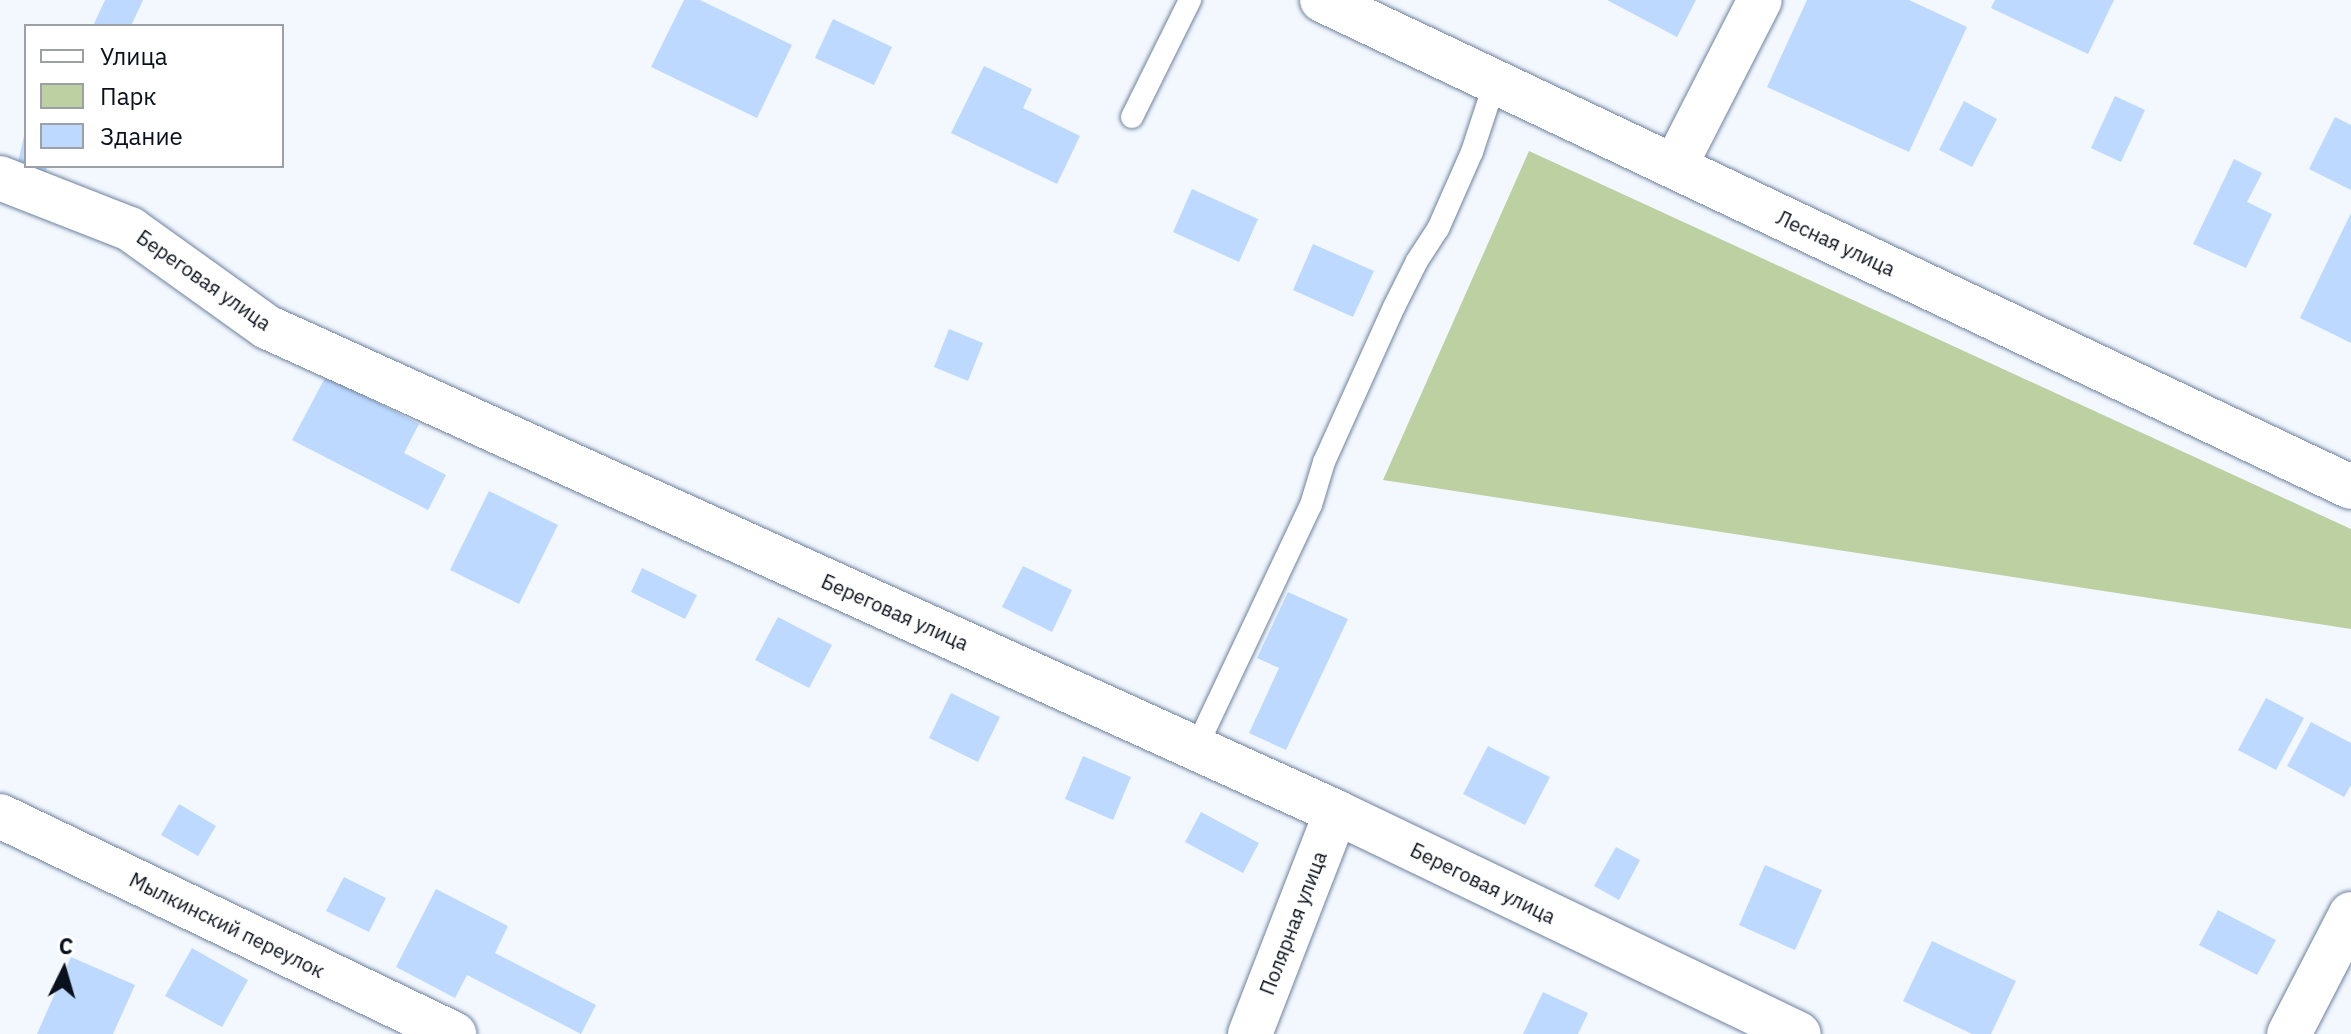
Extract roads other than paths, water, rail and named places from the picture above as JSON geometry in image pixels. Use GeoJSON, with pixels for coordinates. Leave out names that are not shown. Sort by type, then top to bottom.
{"type":"FeatureCollection","features":[{"type":"Feature","properties":{"kind":"street","name":"Лесная улица"},"geometry":{"type":"LineString","coordinates":[[1322,0],[2351,487]]}},
{"type":"Feature","properties":{"kind":"street"},"geometry":{"type":"LineString","coordinates":[[1675,166],[1760,0]]}},
{"type":"Feature","properties":{"kind":"street","name":"Береговая улица"},"geometry":{"type":"LineString","coordinates":[[0,178],[130,229],[267,327],[1336,812],[1799,1034]]}},
{"type":"Feature","properties":{"kind":"street","name":"Полярная улица"},"geometry":{"type":"LineString","coordinates":[[1250,1034],[1336,812]]}},
{"type":"Feature","properties":{"kind":"street","name":"Мылкинский переулок"},"geometry":{"type":"LineString","coordinates":[[0,816],[454,1034]]}},
{"type":"Feature","properties":{"kind":"street"},"geometry":{"type":"LineString","coordinates":[[2289,1034],[2351,914]]}},
{"type":"Feature","properties":{"kind":"lane"},"geometry":{"type":"LineString","coordinates":[[1132,117],[1190,0]]}},
{"type":"Feature","properties":{"kind":"lane"},"geometry":{"type":"LineString","coordinates":[[1196,748],[1311,505],[1324,462],[1394,307],[1417,261],[1438,229],[1472,152],[1495,82]]}}]}
